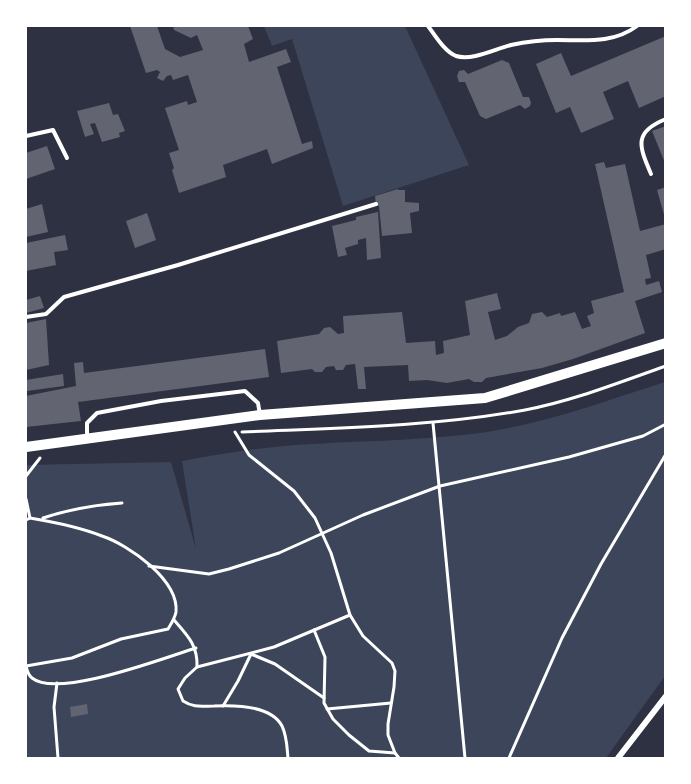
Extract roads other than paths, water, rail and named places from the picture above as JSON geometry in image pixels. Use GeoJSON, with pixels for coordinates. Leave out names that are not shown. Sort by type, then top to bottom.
{"type":"FeatureCollection","features":[{"type":"Feature","properties":{"kind":"main road"},"geometry":{"type":"LineString","coordinates":[[26,447],[260,415],[485,398],[666,343]]}},
{"type":"Feature","properties":{"kind":"street"},"geometry":{"type":"LineString","coordinates":[[618,759],[666,696]]}},
{"type":"Feature","properties":{"kind":"lane"},"geometry":{"type":"LineString","coordinates":[[428,26],[449,51],[455,56],[464,57],[538,41],[593,41],[614,37],[637,26]]}},
{"type":"Feature","properties":{"kind":"lane"},"geometry":{"type":"LineString","coordinates":[[651,174],[640,143],[642,134],[646,129],[666,119]]}},
{"type":"Feature","properties":{"kind":"lane"},"geometry":{"type":"LineString","coordinates":[[26,136],[53,130],[67,158]]}},
{"type":"Feature","properties":{"kind":"lane"},"geometry":{"type":"LineString","coordinates":[[26,317],[46,314],[64,297],[178,265],[376,204]]}},
{"type":"Feature","properties":{"kind":"lane"},"geometry":{"type":"LineString","coordinates":[[87,439],[87,423],[97,413],[161,401],[245,392],[258,403],[260,415]]}}]}
